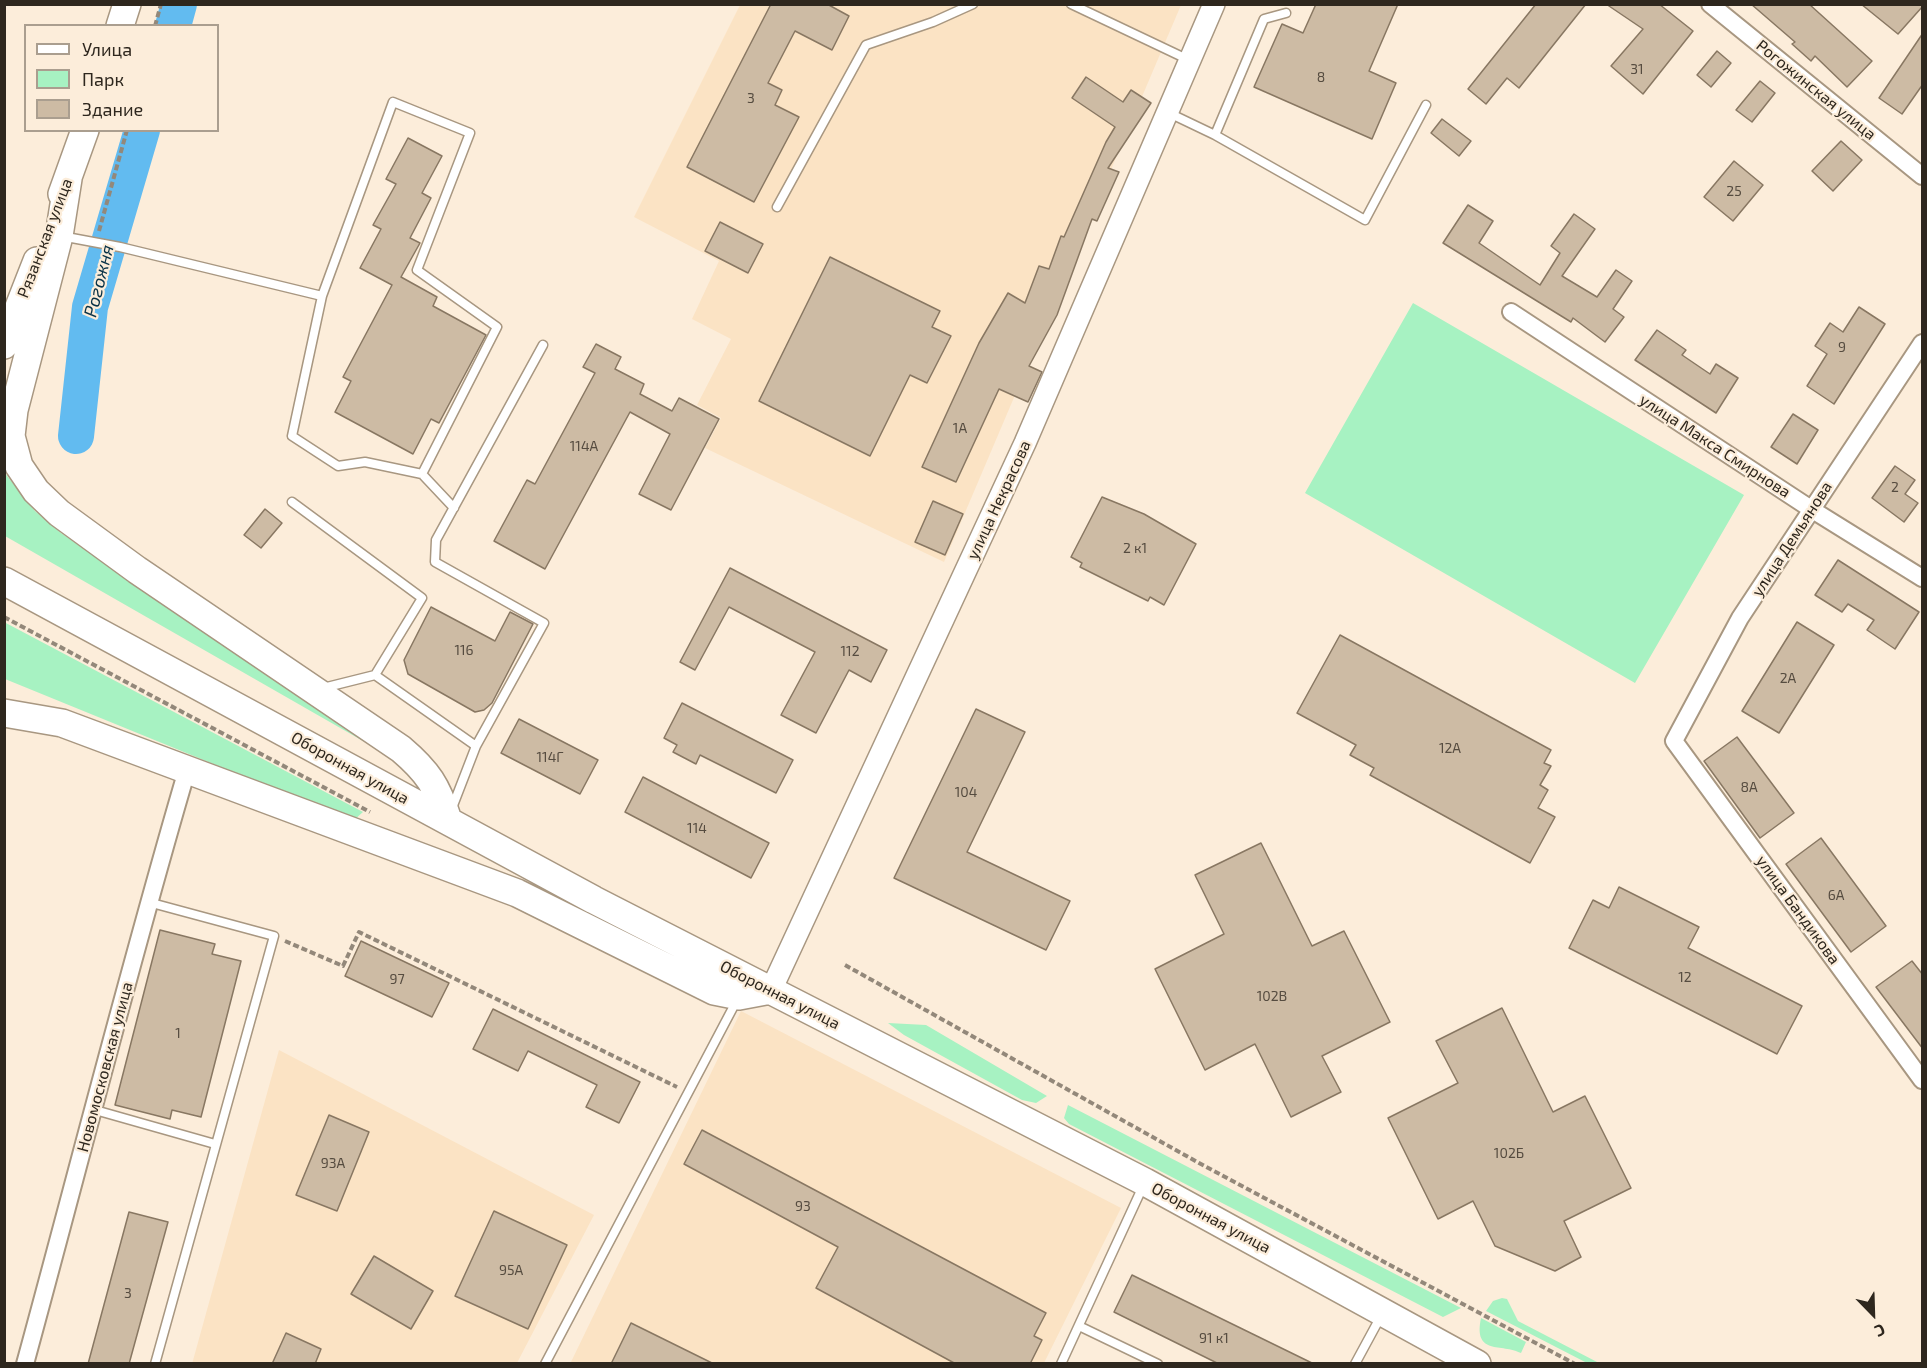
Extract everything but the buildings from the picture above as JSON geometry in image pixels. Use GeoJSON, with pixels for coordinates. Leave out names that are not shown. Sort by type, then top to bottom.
{"type":"FeatureCollection","features":[{"type":"Feature","properties":{"kind":"main road"},"geometry":{"type":"LineString","coordinates":[[121,24],[127,4]]}},
{"type":"Feature","properties":{"kind":"main road","name":"Рязанская улица"},"geometry":{"type":"LineString","coordinates":[[4,345],[84,132]]}},
{"type":"Feature","properties":{"kind":"main road"},"geometry":{"type":"LineString","coordinates":[[68,178],[59,236],[14,410],[10,436],[20,466],[36,491],[59,513],[137,570],[401,749],[423,768],[438,789],[447,820]]}},
{"type":"Feature","properties":{"kind":"main road","name":"Оборонная улица"},"geometry":{"type":"LineString","coordinates":[[4,580],[753,988],[1145,1182],[1477,1364]]}},
{"type":"Feature","properties":{"kind":"main road"},"geometry":{"type":"LineString","coordinates":[[4,713],[62,723],[518,893],[714,991],[753,988]]}},
{"type":"Feature","properties":{"kind":"main road"},"geometry":{"type":"LineString","coordinates":[[471,833],[518,893],[594,900]]}},
{"type":"Feature","properties":{"kind":"street","name":"улица Некрасова"},"geometry":{"type":"LineString","coordinates":[[753,988],[1025,443],[1214,4]]}},
{"type":"Feature","properties":{"kind":"street","name":"Рогожинская улица"},"geometry":{"type":"LineString","coordinates":[[1710,4],[1923,176]]}},
{"type":"Feature","properties":{"kind":"street","name":"улица Макса Смирнова"},"geometry":{"type":"LineString","coordinates":[[1510,312],[1811,509],[1923,578]]}},
{"type":"Feature","properties":{"kind":"street","name":"улица Демьянова"},"geometry":{"type":"LineString","coordinates":[[1674,741],[1740,618],[1923,343]]}},
{"type":"Feature","properties":{"kind":"street","name":"улица Бандикова"},"geometry":{"type":"LineString","coordinates":[[1674,741],[1923,1080]]}},
{"type":"Feature","properties":{"kind":"street","name":"Новомосковская улица"},"geometry":{"type":"LineString","coordinates":[[25,1364],[95,1110],[148,902],[187,770]]}},
{"type":"Feature","properties":{"kind":"lane"},"geometry":{"type":"LineString","coordinates":[[777,207],[866,45],[933,22],[973,4]]}},
{"type":"Feature","properties":{"kind":"lane"},"geometry":{"type":"LineString","coordinates":[[1071,4],[1189,60]]}},
{"type":"Feature","properties":{"kind":"lane"},"geometry":{"type":"LineString","coordinates":[[1215,135],[1264,20],[1286,14]]}},
{"type":"Feature","properties":{"kind":"lane"},"geometry":{"type":"LineString","coordinates":[[422,474],[497,327],[417,270],[470,134],[393,102],[322,296],[292,436],[338,466],[365,462],[422,474],[454,508]]}},
{"type":"Feature","properties":{"kind":"lane"},"geometry":{"type":"LineString","coordinates":[[1166,111],[1215,135],[1365,220],[1426,105]]}},
{"type":"Feature","properties":{"kind":"lane"},"geometry":{"type":"LineString","coordinates":[[59,236],[120,247],[322,296]]}},
{"type":"Feature","properties":{"kind":"lane"},"geometry":{"type":"LineString","coordinates":[[447,820],[476,746],[544,623],[435,562],[436,540],[543,345]]}},
{"type":"Feature","properties":{"kind":"lane"},"geometry":{"type":"LineString","coordinates":[[292,502],[422,598],[375,675],[316,690]]}},
{"type":"Feature","properties":{"kind":"lane"},"geometry":{"type":"LineString","coordinates":[[375,675],[476,746]]}},
{"type":"Feature","properties":{"kind":"lane"},"geometry":{"type":"LineString","coordinates":[[148,902],[274,936],[154,1364]]}},
{"type":"Feature","properties":{"kind":"lane"},"geometry":{"type":"LineString","coordinates":[[546,1364],[688,1092],[753,988]]}},
{"type":"Feature","properties":{"kind":"lane"},"geometry":{"type":"LineString","coordinates":[[95,1110],[215,1144]]}},
{"type":"Feature","properties":{"kind":"lane"},"geometry":{"type":"LineString","coordinates":[[1060,1364],[1145,1182]]}},
{"type":"Feature","properties":{"kind":"lane"},"geometry":{"type":"LineString","coordinates":[[1355,1364],[1383,1311]]}},
{"type":"Feature","properties":{"kind":"lane"},"geometry":{"type":"LineString","coordinates":[[1079,1326],[1158,1364]]}},
{"type":"Feature","properties":{"kind":"path"},"geometry":{"type":"LineString","coordinates":[[156,24],[161,4]]}},
{"type":"Feature","properties":{"kind":"path"},"geometry":{"type":"LineString","coordinates":[[96,242],[126,132]]}},
{"type":"Feature","properties":{"kind":"path"},"geometry":{"type":"LineString","coordinates":[[4,617],[371,812]]}},
{"type":"Feature","properties":{"kind":"path"},"geometry":{"type":"LineString","coordinates":[[274,936],[343,966],[359,932],[688,1092]]}},
{"type":"Feature","properties":{"kind":"path"},"geometry":{"type":"LineString","coordinates":[[845,965],[1199,1164],[1575,1364]]}},
{"type":"Feature","properties":{"kind":"shaded area"},"geometry":{"type":"Polygon","coordinates":[[[740,5],[1181,5],[944,562],[705,448],[721,418],[697,405],[731,339],[692,319],[719,261],[634,217],[740,5]]]}},
{"type":"Feature","properties":{"kind":"shaded area"},"geometry":{"type":"Polygon","coordinates":[[[741,1011],[1121,1208],[1044,1363],[570,1364],[741,1011]]]}},
{"type":"Feature","properties":{"kind":"shaded area"},"geometry":{"type":"Polygon","coordinates":[[[279,1050],[594,1215],[517,1363],[192,1364],[279,1050]]]}},
{"type":"Feature","properties":{"kind":"green space"},"geometry":{"type":"Polygon","coordinates":[[[1413,303],[1744,495],[1635,683],[1305,493],[1413,303]]]}},
{"type":"Feature","properties":{"kind":"green space"},"geometry":{"type":"Polygon","coordinates":[[[4,472],[35,511],[61,533],[370,745],[5,536],[4,472]]]}},
{"type":"Feature","properties":{"kind":"green space"},"geometry":{"type":"Polygon","coordinates":[[[4,622],[363,812],[353,821],[5,679],[4,622]]]}},
{"type":"Feature","properties":{"kind":"green space"},"geometry":{"type":"Polygon","coordinates":[[[888,1023],[926,1025],[1047,1096],[1036,1103],[1022,1100],[904,1035],[888,1023]]]}},
{"type":"Feature","properties":{"kind":"green space"},"geometry":{"type":"Polygon","coordinates":[[[1068,1105],[1461,1308],[1443,1317],[1069,1124],[1064,1118],[1068,1105]]]}},
{"type":"Feature","properties":{"kind":"green space"},"geometry":{"type":"Polygon","coordinates":[[[1507,1299],[1518,1321],[1599,1363],[1587,1363],[1486,1311],[1493,1301],[1507,1299]]]}},
{"type":"Feature","properties":{"kind":"green space"},"geometry":{"type":"Polygon","coordinates":[[[1481,1318],[1526,1342],[1521,1353],[1485,1343],[1481,1338],[1481,1318]]]}},
{"type":"Feature","properties":{"kind":"waterway","name":"Рогожня"},"geometry":{"type":"LineString","coordinates":[[174,24],[179,4]]}},
{"type":"Feature","properties":{"kind":"waterway","name":"Рогожня"},"geometry":{"type":"LineString","coordinates":[[76,436],[90,307],[141,132]]}}]}
